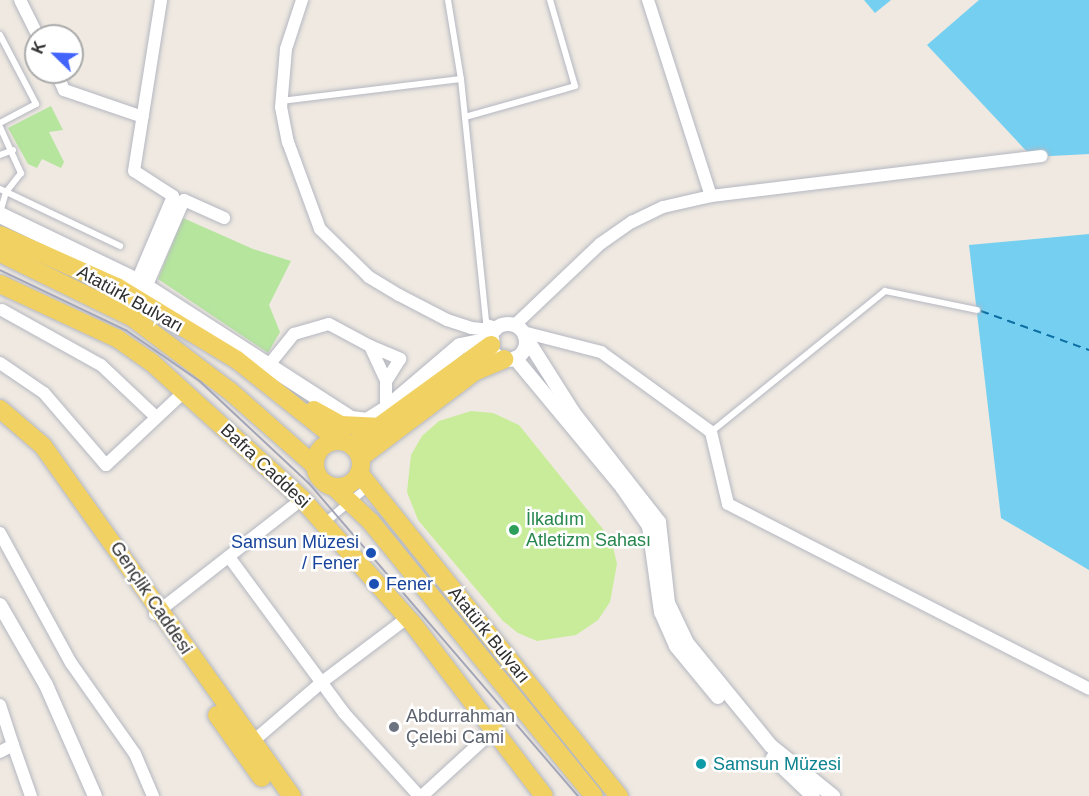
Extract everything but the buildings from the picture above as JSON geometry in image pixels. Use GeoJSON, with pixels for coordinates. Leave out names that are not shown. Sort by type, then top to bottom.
{"type":"FeatureCollection","features":[{"type":"Feature","properties":{"kind":"main road"},"geometry":{"type":"LineString","coordinates":[[0,214],[141,284],[351,419],[367,421],[384,418]]}},
{"type":"Feature","properties":{"kind":"main road","name":"Atatürk Bulvarı"},"geometry":{"type":"LineString","coordinates":[[0,235],[117,287],[237,360],[356,461],[619,796]]}},
{"type":"Feature","properties":{"kind":"main road","name":"Atatürk Bulvarı"},"geometry":{"type":"LineString","coordinates":[[0,253],[133,318],[230,391],[315,465],[320,480],[334,487],[371,522],[594,796]]}},
{"type":"Feature","properties":{"kind":"main road","name":"Bafra Caddesi"},"geometry":{"type":"LineString","coordinates":[[0,284],[118,339],[185,391],[302,499],[407,618],[544,796]]}},
{"type":"Feature","properties":{"kind":"main road"},"geometry":{"type":"LineString","coordinates":[[334,487],[349,484],[356,461],[384,418],[494,335]]}},
{"type":"Feature","properties":{"kind":"main road"},"geometry":{"type":"LineString","coordinates":[[356,461],[474,372],[510,359]]}},
{"type":"Feature","properties":{"kind":"main road"},"geometry":{"type":"LineString","coordinates":[[237,360],[340,425],[384,418]]}},
{"type":"Feature","properties":{"kind":"main road","name":"Gençlik Caddesi"},"geometry":{"type":"LineString","coordinates":[[0,409],[43,446],[158,613],[241,751],[276,796]]}},
{"type":"Feature","properties":{"kind":"main road","name":"Gençlik Caddesi"},"geometry":{"type":"LineString","coordinates":[[0,416],[40,451],[251,743],[292,796]]}},
{"type":"Feature","properties":{"kind":"main road"},"geometry":{"type":"LineString","coordinates":[[315,465],[324,445],[356,461]]}},
{"type":"Feature","properties":{"kind":"street"},"geometry":{"type":"LineString","coordinates":[[21,0],[32,24]]}},
{"type":"Feature","properties":{"kind":"street"},"geometry":{"type":"LineString","coordinates":[[161,0],[134,171],[178,198],[224,218]]}},
{"type":"Feature","properties":{"kind":"street"},"geometry":{"type":"LineString","coordinates":[[302,0],[286,49],[281,101],[288,142],[307,198],[320,229],[344,256],[369,277],[447,320],[494,335],[522,332],[601,352],[711,432],[728,504],[1089,689]]}},
{"type":"Feature","properties":{"kind":"street"},"geometry":{"type":"LineString","coordinates":[[648,0],[711,196]]}},
{"type":"Feature","properties":{"kind":"street"},"geometry":{"type":"LineString","coordinates":[[61,84],[64,90],[143,117]]}},
{"type":"Feature","properties":{"kind":"street"},"geometry":{"type":"LineString","coordinates":[[510,359],[525,347],[518,322],[565,277],[632,222],[663,207],[711,196],[1042,156]]}},
{"type":"Feature","properties":{"kind":"street"},"geometry":{"type":"LineString","coordinates":[[141,284],[178,198]]}},
{"type":"Feature","properties":{"kind":"street"},"geometry":{"type":"LineString","coordinates":[[0,311],[101,365],[155,416]]}},
{"type":"Feature","properties":{"kind":"street"},"geometry":{"type":"LineString","coordinates":[[273,368],[272,361],[294,334],[329,324],[400,359],[386,381]]}},
{"type":"Feature","properties":{"kind":"street"},"geometry":{"type":"LineString","coordinates":[[522,332],[573,412],[659,522],[668,603],[687,643],[771,746],[833,796]]}},
{"type":"Feature","properties":{"kind":"street"},"geometry":{"type":"LineString","coordinates":[[494,335],[510,359],[622,487],[649,526],[661,612],[676,646],[793,781],[813,796]]}},
{"type":"Feature","properties":{"kind":"street"},"geometry":{"type":"LineString","coordinates":[[370,346],[386,381],[384,418]]}},
{"type":"Feature","properties":{"kind":"street"},"geometry":{"type":"LineString","coordinates":[[0,363],[44,393],[106,465],[155,416],[185,391]]}},
{"type":"Feature","properties":{"kind":"street"},"geometry":{"type":"LineString","coordinates":[[324,523],[350,502],[356,461]]}},
{"type":"Feature","properties":{"kind":"street"},"geometry":{"type":"LineString","coordinates":[[158,613],[302,499]]}},
{"type":"Feature","properties":{"kind":"street"},"geometry":{"type":"LineString","coordinates":[[0,533],[71,663],[135,754],[153,796]]}},
{"type":"Feature","properties":{"kind":"street"},"geometry":{"type":"LineString","coordinates":[[228,558],[322,682],[421,796],[494,730]]}},
{"type":"Feature","properties":{"kind":"street"},"geometry":{"type":"LineString","coordinates":[[0,605],[46,685],[94,796]]}},
{"type":"Feature","properties":{"kind":"street"},"geometry":{"type":"LineString","coordinates":[[251,743],[322,682],[407,618]]}},
{"type":"Feature","properties":{"kind":"street"},"geometry":{"type":"LineString","coordinates":[[0,705],[31,796]]}},
{"type":"Feature","properties":{"kind":"street"},"geometry":{"type":"LineString","coordinates":[[0,752],[13,745]]}},
{"type":"Feature","properties":{"kind":"lane"},"geometry":{"type":"LineString","coordinates":[[448,0],[461,80],[486,322],[494,335]]}},
{"type":"Feature","properties":{"kind":"lane"},"geometry":{"type":"LineString","coordinates":[[465,117],[575,86],[550,0]]}},
{"type":"Feature","properties":{"kind":"lane"},"geometry":{"type":"LineString","coordinates":[[0,35],[36,104],[0,125],[13,150],[21,173],[3,191],[0,214]]}},
{"type":"Feature","properties":{"kind":"lane"},"geometry":{"type":"LineString","coordinates":[[281,101],[461,80]]}},
{"type":"Feature","properties":{"kind":"lane"},"geometry":{"type":"LineString","coordinates":[[0,155],[13,150]]}},
{"type":"Feature","properties":{"kind":"lane"},"geometry":{"type":"LineString","coordinates":[[3,191],[120,246]]}},
{"type":"Feature","properties":{"kind":"lane"},"geometry":{"type":"LineString","coordinates":[[711,432],[885,291],[977,310]]}},
{"type":"Feature","properties":{"kind":"green space"},"geometry":{"type":"Polygon","coordinates":[[[51,106],[63,130],[49,132],[64,162],[61,168],[42,159],[37,168],[28,164],[8,128],[51,106]]]}},
{"type":"Feature","properties":{"kind":"green space"},"geometry":{"type":"Polygon","coordinates":[[[183,218],[253,249],[291,261],[269,305],[280,332],[268,353],[158,279],[183,218]]]}},
{"type":"Feature","properties":{"kind":"green space","name":"İlkadım Atletizm Sahası"},"geometry":{"type":"Polygon","coordinates":[[[471,411],[493,413],[519,425],[611,539],[617,564],[610,602],[598,620],[576,635],[537,641],[518,633],[503,621],[418,520],[407,492],[411,455],[422,436],[439,421],[471,411]]]}},
{"type":"Feature","properties":{"kind":"water"},"geometry":{"type":"Polygon","coordinates":[[[864,0],[891,0],[875,13],[864,0]]]}},
{"type":"Feature","properties":{"kind":"water"},"geometry":{"type":"Polygon","coordinates":[[[979,0],[1089,0],[1089,154],[1032,157],[927,45],[979,0]]]}},
{"type":"Feature","properties":{"kind":"water"},"geometry":{"type":"Polygon","coordinates":[[[1089,234],[1089,570],[1001,518],[969,245],[1089,234]]]}},
{"type":"Feature","properties":{"kind":"ferry route"},"geometry":{"type":"LineString","coordinates":[[981,311],[1089,350]]}},
{"type":"Feature","properties":{"kind":"tram line"},"geometry":{"type":"LineString","coordinates":[[0,270],[126,330],[201,382],[309,483],[578,796]]}},
{"type":"Feature","properties":{"kind":"place","name":"İlkadım Atletizm Sahası"},"geometry":{"type":"Point","coordinates":[514,530]}},
{"type":"Feature","properties":{"kind":"place","name":"Samsun Müzesi / Fener"},"geometry":{"type":"Point","coordinates":[371,553]}},
{"type":"Feature","properties":{"kind":"place","name":"Fener"},"geometry":{"type":"Point","coordinates":[374,584]}},
{"type":"Feature","properties":{"kind":"place","name":"Abdurrahman Çelebi Cami"},"geometry":{"type":"Point","coordinates":[394,727]}},
{"type":"Feature","properties":{"kind":"place","name":"Samsun Müzesi"},"geometry":{"type":"Point","coordinates":[701,764]}}]}
